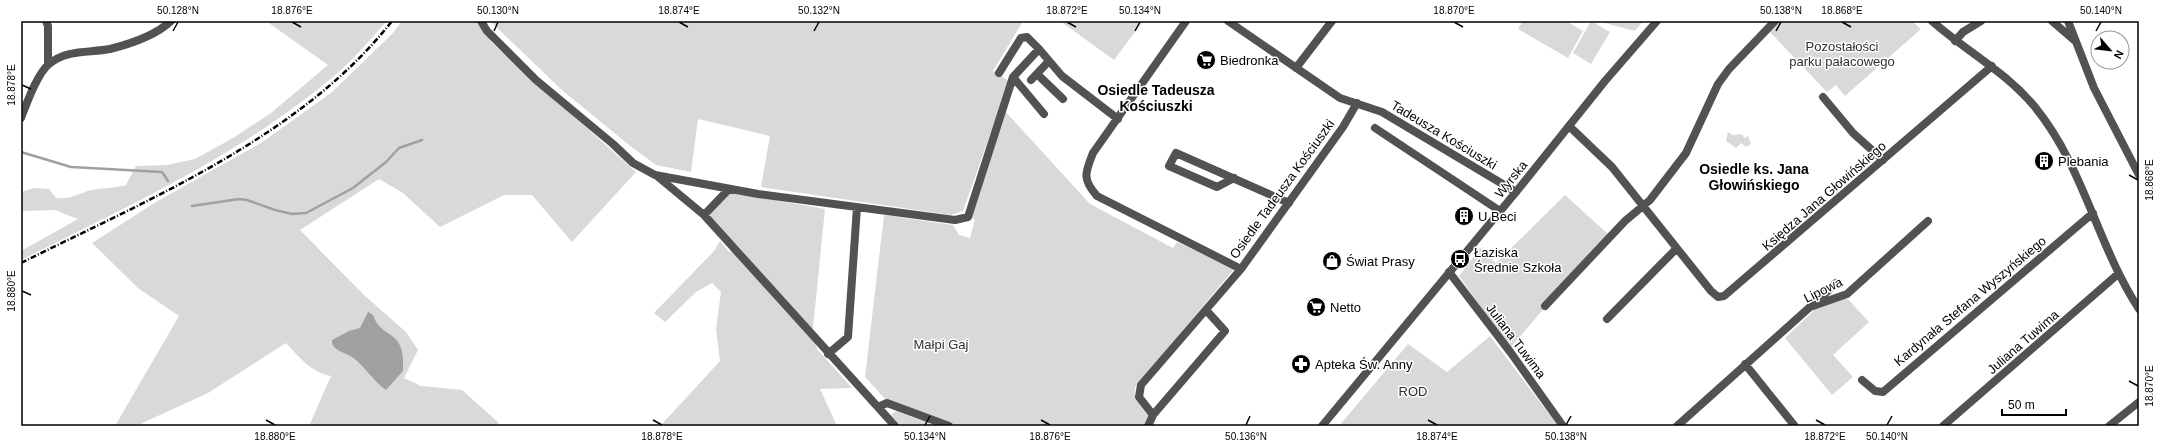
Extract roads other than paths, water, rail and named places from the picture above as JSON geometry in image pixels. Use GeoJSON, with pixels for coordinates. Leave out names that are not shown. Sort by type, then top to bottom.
{"type":"FeatureCollection","features":[{"type":"Feature","properties":{"kind":"street"},"geometry":{"type":"LineString","coordinates":[[46,21],[48,26],[48,64]]}},
{"type":"Feature","properties":{"kind":"street"},"geometry":{"type":"LineString","coordinates":[[21,118],[37,81],[48,64],[61,56],[80,51],[110,48],[142,38],[171,21]]}},
{"type":"Feature","properties":{"kind":"street"},"geometry":{"type":"LineString","coordinates":[[481,21],[487,31],[536,80],[613,144],[633,163],[655,175],[704,215],[894,426]]}},
{"type":"Feature","properties":{"kind":"street","name":"Osiedle Tadeusza Kościuszki"},"geometry":{"type":"LineString","coordinates":[[1186,21],[1093,153],[1086,170],[1087,185],[1097,196],[1241,269],[1343,127],[1357,103]]}},
{"type":"Feature","properties":{"kind":"street"},"geometry":{"type":"LineString","coordinates":[[1228,21],[1340,98],[1357,103]]}},
{"type":"Feature","properties":{"kind":"street"},"geometry":{"type":"LineString","coordinates":[[1296,68],[1332,21]]}},
{"type":"Feature","properties":{"kind":"street","name":"Wyrska"},"geometry":{"type":"LineString","coordinates":[[1322,426],[1657,21]]}},
{"type":"Feature","properties":{"kind":"street"},"geometry":{"type":"LineString","coordinates":[[1545,306],[1642,206],[1650,200],[1686,153],[1718,84],[1729,69],[1774,21]]}},
{"type":"Feature","properties":{"kind":"street"},"geometry":{"type":"LineString","coordinates":[[1932,21],[1955,41],[2011,80],[2035,107],[2055,136],[2078,175],[2118,274],[2139,309]]}},
{"type":"Feature","properties":{"kind":"street"},"geometry":{"type":"LineString","coordinates":[[1955,41],[1962,32],[1981,21]]}},
{"type":"Feature","properties":{"kind":"street"},"geometry":{"type":"LineString","coordinates":[[2052,21],[2076,42]]}},
{"type":"Feature","properties":{"kind":"street"},"geometry":{"type":"LineString","coordinates":[[2068,21],[2094,88],[2139,175]]}},
{"type":"Feature","properties":{"kind":"street"},"geometry":{"type":"LineString","coordinates":[[999,74],[1021,38],[1027,37],[1062,76],[1118,119]]}},
{"type":"Feature","properties":{"kind":"street"},"geometry":{"type":"LineString","coordinates":[[655,175],[729,189],[857,207],[956,220],[968,217],[1013,77],[1039,49]]}},
{"type":"Feature","properties":{"kind":"street"},"geometry":{"type":"LineString","coordinates":[[1031,80],[1049,61]]}},
{"type":"Feature","properties":{"kind":"street","name":"Księdza Jana Głowińskiego"},"geometry":{"type":"LineString","coordinates":[[1569,126],[1612,167],[1676,249],[1711,291],[1718,297],[1724,296],[1992,66]]}},
{"type":"Feature","properties":{"kind":"street"},"geometry":{"type":"LineString","coordinates":[[1037,74],[1063,99]]}},
{"type":"Feature","properties":{"kind":"street"},"geometry":{"type":"LineString","coordinates":[[1013,77],[1044,114]]}},
{"type":"Feature","properties":{"kind":"street"},"geometry":{"type":"LineString","coordinates":[[1823,97],[1852,133],[1883,160]]}},
{"type":"Feature","properties":{"kind":"street","name":"Tadeusza Kościuszki"},"geometry":{"type":"LineString","coordinates":[[1357,103],[1382,112],[1516,192]]}},
{"type":"Feature","properties":{"kind":"street"},"geometry":{"type":"LineString","coordinates":[[1375,128],[1500,211]]}},
{"type":"Feature","properties":{"kind":"street"},"geometry":{"type":"LineString","coordinates":[[1234,178],[1217,187],[1169,166],[1176,153],[1234,178],[1289,202]]}},
{"type":"Feature","properties":{"kind":"street"},"geometry":{"type":"LineString","coordinates":[[704,215],[729,189]]}},
{"type":"Feature","properties":{"kind":"street"},"geometry":{"type":"LineString","coordinates":[[829,355],[848,337],[857,207]]}},
{"type":"Feature","properties":{"kind":"street","name":"Kardynała Stefana Wyszyńskiego"},"geometry":{"type":"LineString","coordinates":[[1862,380],[1875,391],[1883,392],[2093,212]]}},
{"type":"Feature","properties":{"kind":"street","name":"Lipowa"},"geometry":{"type":"LineString","coordinates":[[1677,426],[1810,307],[1847,294],[1928,221]]}},
{"type":"Feature","properties":{"kind":"street"},"geometry":{"type":"LineString","coordinates":[[1607,319],[1676,249]]}},
{"type":"Feature","properties":{"kind":"street"},"geometry":{"type":"LineString","coordinates":[[1153,415],[1139,397],[1142,385],[1241,269]]}},
{"type":"Feature","properties":{"kind":"street","name":"Juliana Tuwima"},"geometry":{"type":"LineString","coordinates":[[1449,272],[1511,353],[1563,426]]}},
{"type":"Feature","properties":{"kind":"street","name":"Juliana Tuwima"},"geometry":{"type":"LineString","coordinates":[[1943,426],[2118,274]]}},
{"type":"Feature","properties":{"kind":"street"},"geometry":{"type":"LineString","coordinates":[[1810,307],[1836,283]]}},
{"type":"Feature","properties":{"kind":"street"},"geometry":{"type":"LineString","coordinates":[[1148,426],[1153,415],[1225,331],[1206,310]]}},
{"type":"Feature","properties":{"kind":"street"},"geometry":{"type":"LineString","coordinates":[[1745,364],[1794,425]]}},
{"type":"Feature","properties":{"kind":"street"},"geometry":{"type":"LineString","coordinates":[[2109,426],[2139,402]]}},
{"type":"Feature","properties":{"kind":"street"},"geometry":{"type":"LineString","coordinates":[[878,407],[887,403],[949,426]]}},
{"type":"Feature","properties":{"kind":"waterway"},"geometry":{"type":"LineString","coordinates":[[192,206],[239,199],[247,200],[275,210],[292,214],[306,213],[353,188],[386,162],[399,148],[422,140]]}},
{"type":"Feature","properties":{"kind":"waterway"},"geometry":{"type":"LineString","coordinates":[[21,152],[71,167],[162,172],[168,181]]}},
{"type":"Feature","properties":{"kind":"railway"},"geometry":{"type":"LineString","coordinates":[[21,263],[171,189],[220,162],[268,132],[314,99],[355,62],[392,21]]}},
{"type":"Feature","properties":{"kind":"place","name":"Biedronka"},"geometry":{"type":"Point","coordinates":[1206,60]}},
{"type":"Feature","properties":{"kind":"place","name":"Plebania"},"geometry":{"type":"Point","coordinates":[2044,161]}},
{"type":"Feature","properties":{"kind":"place","name":"U Beci"},"geometry":{"type":"Point","coordinates":[1464,216]}},
{"type":"Feature","properties":{"kind":"place","name":"Łaziska Średnie Szkoła"},"geometry":{"type":"Point","coordinates":[1460,259]}},
{"type":"Feature","properties":{"kind":"place","name":"Świat Prasy"},"geometry":{"type":"Point","coordinates":[1332,261]}},
{"type":"Feature","properties":{"kind":"place","name":"Netto"},"geometry":{"type":"Point","coordinates":[1316,307]}},
{"type":"Feature","properties":{"kind":"place","name":"Apteka Św. Anny"},"geometry":{"type":"Point","coordinates":[1301,364]}},
{"type":"Feature","properties":{"kind":"district","name":"Osiedle Tadeusza Kościuszki"},"geometry":{"type":"Point","coordinates":[1156,98]}},
{"type":"Feature","properties":{"kind":"district","name":"Osiedle ks. Jana Głowińskiego"},"geometry":{"type":"Point","coordinates":[1754,178]}},
{"type":"Feature","properties":{"kind":"park label","name":"Pozostałości parku pałacowego"},"geometry":{"type":"Point","coordinates":[1842,54]}},
{"type":"Feature","properties":{"kind":"park label","name":"Małpi Gaj"},"geometry":{"type":"Point","coordinates":[941,344]}},
{"type":"Feature","properties":{"kind":"park label","name":"ROD"},"geometry":{"type":"Point","coordinates":[1413,391]}}]}
